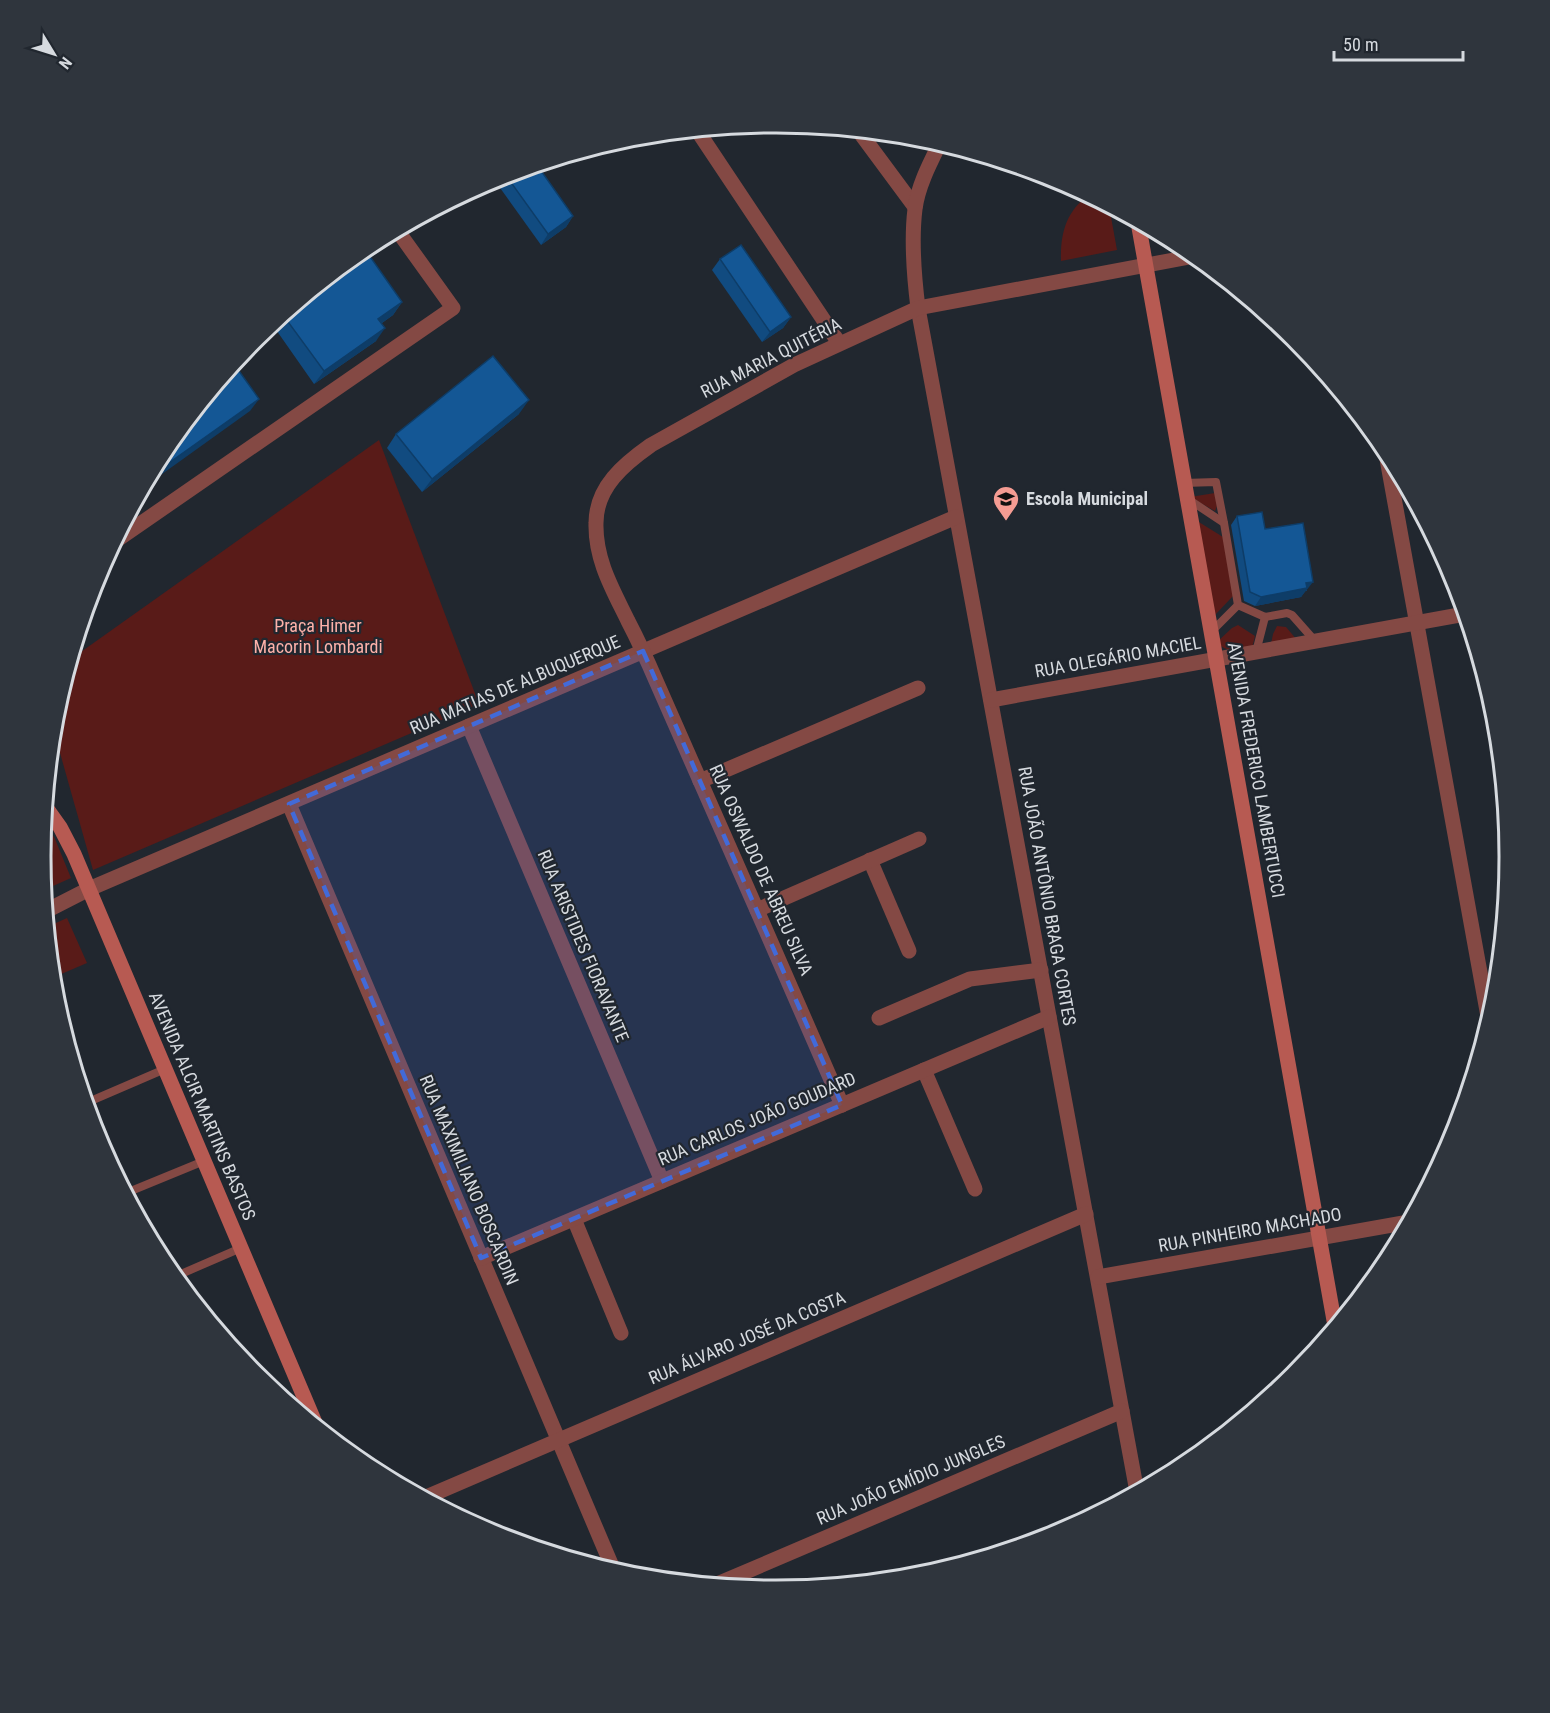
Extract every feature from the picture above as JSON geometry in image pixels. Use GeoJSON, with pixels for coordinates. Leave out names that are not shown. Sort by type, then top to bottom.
{"type":"FeatureCollection","features":[{"type":"Feature","properties":{"kind":"street"},"geometry":{"type":"LineString","coordinates":[[702,137],[839,343]]}},
{"type":"Feature","properties":{"kind":"street"},"geometry":{"type":"LineString","coordinates":[[864,138],[915,207]]}},
{"type":"Feature","properties":{"kind":"street","name":"RUA JOÃO ANTÔNIO BRAGA CORTES"},"geometry":{"type":"LineString","coordinates":[[937,151],[915,207],[914,251],[918,308],[1136,1485]]}},
{"type":"Feature","properties":{"kind":"street","name":"AVENIDA FREDERICO LAMBERTUCCI"},"geometry":{"type":"LineString","coordinates":[[1140,231],[1333,1316]]}},
{"type":"Feature","properties":{"kind":"street"},"geometry":{"type":"LineString","coordinates":[[128,532],[453,308],[402,236]]}},
{"type":"Feature","properties":{"kind":"street","name":"RUA MARIA QUITÉRIA"},"geometry":{"type":"LineString","coordinates":[[643,651],[608,581],[597,541],[598,506],[613,476],[630,460],[651,445],[755,386],[839,343],[918,308],[1182,258]]}},
{"type":"Feature","properties":{"kind":"street"},"geometry":{"type":"LineString","coordinates":[[1390,475],[1485,999]]}},
{"type":"Feature","properties":{"kind":"street","name":"RUA MATIAS DE ALBUQUERQUE"},"geometry":{"type":"LineString","coordinates":[[53,907],[956,516]]}},
{"type":"Feature","properties":{"kind":"street","name":"RUA OLEGÁRIO MACIEL"},"geometry":{"type":"LineString","coordinates":[[991,700],[1458,615]]}},
{"type":"Feature","properties":{"kind":"street","name":"RUA OSWALDO DE ABREU SILVA"},"geometry":{"type":"LineString","coordinates":[[643,651],[842,1105]]}},
{"type":"Feature","properties":{"kind":"street"},"geometry":{"type":"LineString","coordinates":[[700,781],[918,688]]}},
{"type":"Feature","properties":{"kind":"street","name":"RUA ARISTIDES FIORAVANTE"},"geometry":{"type":"LineString","coordinates":[[470,726],[662,1181]]}},
{"type":"Feature","properties":{"kind":"street","name":"RUA MAXIMILIANO BOSCARDIN"},"geometry":{"type":"LineString","coordinates":[[289,804],[609,1561]]}},
{"type":"Feature","properties":{"kind":"street","name":"AVENIDA ALCIR MARTINS BASTOS"},"geometry":{"type":"LineString","coordinates":[[53,818],[67,840],[89,890],[309,1410]]}},
{"type":"Feature","properties":{"kind":"street"},"geometry":{"type":"LineString","coordinates":[[757,910],[919,839]]}},
{"type":"Feature","properties":{"kind":"street"},"geometry":{"type":"LineString","coordinates":[[870,860],[909,951]]}},
{"type":"Feature","properties":{"kind":"street"},"geometry":{"type":"LineString","coordinates":[[879,1018],[970,979],[1041,970]]}},
{"type":"Feature","properties":{"kind":"street","name":"RUA CARLOS JOÃO GOUDARD"},"geometry":{"type":"LineString","coordinates":[[481,1258],[1049,1017]]}},
{"type":"Feature","properties":{"kind":"street"},"geometry":{"type":"LineString","coordinates":[[924,1070],[975,1188]]}},
{"type":"Feature","properties":{"kind":"street","name":"RUA ÁLVARO JOSÉ DA COSTA"},"geometry":{"type":"LineString","coordinates":[[433,1494],[1086,1214]]}},
{"type":"Feature","properties":{"kind":"street"},"geometry":{"type":"LineString","coordinates":[[574,1219],[621,1333]]}},
{"type":"Feature","properties":{"kind":"street","name":"RUA PINHEIRO MACHADO"},"geometry":{"type":"LineString","coordinates":[[1098,1277],[1399,1224]]}},
{"type":"Feature","properties":{"kind":"street","name":"RUA JOÃO EMÍDIO JUNGLES"},"geometry":{"type":"LineString","coordinates":[[729,1579],[1122,1411]]}},
{"type":"Feature","properties":{"kind":"lane"},"geometry":{"type":"LineString","coordinates":[[1186,490],[1216,482],[1238,605]]}},
{"type":"Feature","properties":{"kind":"lane"},"geometry":{"type":"LineString","coordinates":[[1186,490],[1224,523]]}},
{"type":"Feature","properties":{"kind":"lane"},"geometry":{"type":"LineString","coordinates":[[1211,632],[1238,605]]}},
{"type":"Feature","properties":{"kind":"lane"},"geometry":{"type":"LineString","coordinates":[[1238,605],[1265,618],[1287,613],[1292,615],[1316,641]]}},
{"type":"Feature","properties":{"kind":"lane"},"geometry":{"type":"LineString","coordinates":[[1256,652],[1265,618]]}},
{"type":"Feature","properties":{"kind":"lane"},"geometry":{"type":"LineString","coordinates":[[93,1100],[165,1070]]}},
{"type":"Feature","properties":{"kind":"lane"},"geometry":{"type":"LineString","coordinates":[[133,1190],[204,1161]]}},
{"type":"Feature","properties":{"kind":"lane"},"geometry":{"type":"LineString","coordinates":[[183,1273],[241,1248]]}},
{"type":"Feature","properties":{"kind":"highlighted area"},"geometry":{"type":"Polygon","coordinates":[[[643,651],[842,1105],[481,1258],[289,804],[643,651]]]}},
{"type":"Feature","properties":{"kind":"green space"},"geometry":{"type":"Polygon","coordinates":[[[1081,201],[1111,215],[1117,250],[1061,261],[1063,232],[1070,216],[1081,201]]]}},
{"type":"Feature","properties":{"kind":"green space","name":"Praça Himer Macorin Lombardi"},"geometry":{"type":"Polygon","coordinates":[[[379,440],[479,704],[93,870],[59,750],[81,652],[379,440]]]}},
{"type":"Feature","properties":{"kind":"green space"},"geometry":{"type":"Polygon","coordinates":[[[1215,493],[1217,506],[1215,511],[1190,497],[1215,493]]]}},
{"type":"Feature","properties":{"kind":"green space"},"geometry":{"type":"Polygon","coordinates":[[[1194,519],[1223,537],[1233,596],[1215,615],[1194,519]]]}},
{"type":"Feature","properties":{"kind":"green space"},"geometry":{"type":"Polygon","coordinates":[[[1238,625],[1255,636],[1252,648],[1233,650],[1224,648],[1217,642],[1232,628],[1238,625]]]}},
{"type":"Feature","properties":{"kind":"green space"},"geometry":{"type":"Polygon","coordinates":[[[1277,626],[1286,627],[1297,640],[1271,644],[1277,626]]]}},
{"type":"Feature","properties":{"kind":"green space"},"geometry":{"type":"Polygon","coordinates":[[[52,834],[55,839],[71,878],[52,886],[52,834]]]}},
{"type":"Feature","properties":{"kind":"green space"},"geometry":{"type":"Polygon","coordinates":[[[67,918],[87,963],[61,974],[55,924],[67,918]]]}},
{"type":"Feature","properties":{"kind":"building"},"geometry":{"type":"Polygon","coordinates":[[[541,171],[573,216],[548,234],[511,183],[541,171]]]}},
{"type":"Feature","properties":{"kind":"building"},"geometry":{"type":"Polygon","coordinates":[[[741,245],[791,317],[770,332],[720,259],[741,245]]]}},
{"type":"Feature","properties":{"kind":"building"},"geometry":{"type":"Polygon","coordinates":[[[370,257],[402,302],[378,319],[385,328],[324,371],[288,322],[334,282],[370,257]]]}},
{"type":"Feature","properties":{"kind":"building"},"geometry":{"type":"Polygon","coordinates":[[[493,356],[529,400],[432,479],[396,434],[493,356]]]}},
{"type":"Feature","properties":{"kind":"building"},"geometry":{"type":"Polygon","coordinates":[[[239,371],[259,399],[166,465],[201,416],[239,371]]]}},
{"type":"Feature","properties":{"kind":"building"},"geometry":{"type":"Polygon","coordinates":[[[1262,512],[1265,529],[1303,523],[1313,582],[1306,583],[1307,588],[1261,597],[1250,592],[1237,516],[1262,512]]]}},
{"type":"Feature","properties":{"kind":"place","name":"Escola Municipal"},"geometry":{"type":"Point","coordinates":[1006,522]}}]}
